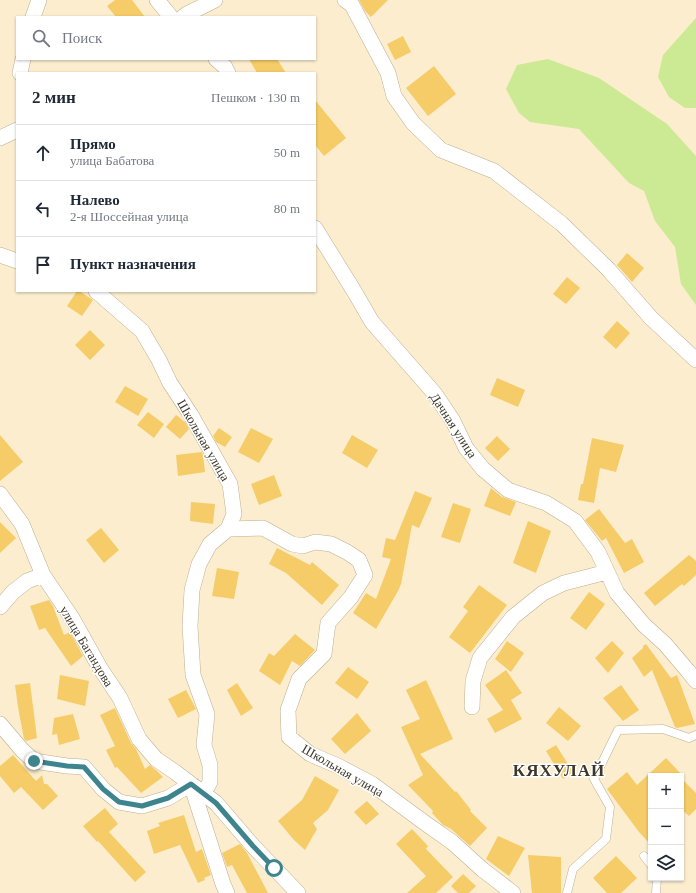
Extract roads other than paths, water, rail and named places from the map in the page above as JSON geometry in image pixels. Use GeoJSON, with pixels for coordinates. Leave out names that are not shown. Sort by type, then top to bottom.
{"type":"FeatureCollection","features":[{"type":"Feature","properties":{"kind":"street"},"geometry":{"type":"LineString","coordinates":[[33,16],[39,0]]}},
{"type":"Feature","properties":{"kind":"street"},"geometry":{"type":"LineString","coordinates":[[157,0],[170,16]]}},
{"type":"Feature","properties":{"kind":"street"},"geometry":{"type":"LineString","coordinates":[[184,16],[215,0]]}},
{"type":"Feature","properties":{"kind":"street"},"geometry":{"type":"LineString","coordinates":[[345,0],[352,5],[388,73],[394,96],[413,123],[442,150],[494,171],[562,224],[608,269],[650,318],[696,360]]}},
{"type":"Feature","properties":{"kind":"street"},"geometry":{"type":"LineString","coordinates":[[20,72],[23,60]]}},
{"type":"Feature","properties":{"kind":"street"},"geometry":{"type":"LineString","coordinates":[[217,60],[225,67],[228,72]]}},
{"type":"Feature","properties":{"kind":"street"},"geometry":{"type":"LineString","coordinates":[[0,138],[16,130]]}},
{"type":"Feature","properties":{"kind":"street","name":"Дачная улица"},"geometry":{"type":"LineString","coordinates":[[316,230],[372,322],[436,394],[453,421],[466,448],[483,469],[508,490],[546,503],[575,521],[598,552],[617,593],[644,625],[665,644],[696,681]]}},
{"type":"Feature","properties":{"kind":"street"},"geometry":{"type":"LineString","coordinates":[[0,256],[16,261]]}},
{"type":"Feature","properties":{"kind":"street","name":"Школьная улица"},"geometry":{"type":"LineString","coordinates":[[97,292],[142,331],[230,484],[234,514],[228,528],[263,528],[292,544],[303,546],[315,542],[331,544],[359,560],[365,575],[351,597],[328,623],[324,654],[299,678],[288,710],[289,737],[310,754],[338,766],[372,784],[452,842],[513,893]]}},
{"type":"Feature","properties":{"kind":"street","name":"улица Багандова"},"geometry":{"type":"LineString","coordinates":[[0,494],[22,524],[43,575],[72,618],[100,668],[120,698],[139,739],[156,759],[216,803],[253,846],[298,893]]}},
{"type":"Feature","properties":{"kind":"street"},"geometry":{"type":"LineString","coordinates":[[204,793],[210,782],[210,764],[204,744],[207,714],[193,676],[190,626],[192,590],[199,564],[210,544],[228,528]]}},
{"type":"Feature","properties":{"kind":"street"},"geometry":{"type":"LineString","coordinates":[[472,707],[473,681],[480,658],[513,617],[543,593],[564,583],[607,572]]}},
{"type":"Feature","properties":{"kind":"street"},"geometry":{"type":"LineString","coordinates":[[0,607],[13,592],[27,581],[43,575]]}},
{"type":"Feature","properties":{"kind":"street"},"geometry":{"type":"LineString","coordinates":[[0,724],[22,750],[34,761],[84,767],[103,789],[119,802],[142,806],[168,798],[191,784],[223,884],[228,893]]}},
{"type":"Feature","properties":{"kind":"lane"},"geometry":{"type":"LineString","coordinates":[[567,893],[573,869],[606,839],[610,807],[594,779],[618,730],[663,729],[689,738],[696,735]]}},
{"type":"Feature","properties":{"kind":"lane"},"geometry":{"type":"LineString","coordinates":[[644,856],[648,861]]}},
{"type":"Feature","properties":{"kind":"lane"},"geometry":{"type":"LineString","coordinates":[[656,893],[657,881]]}},
{"type":"Feature","properties":{"kind":"district","name":"КЯХУЛАЙ"},"geometry":{"type":"Point","coordinates":[559,770]}}]}
